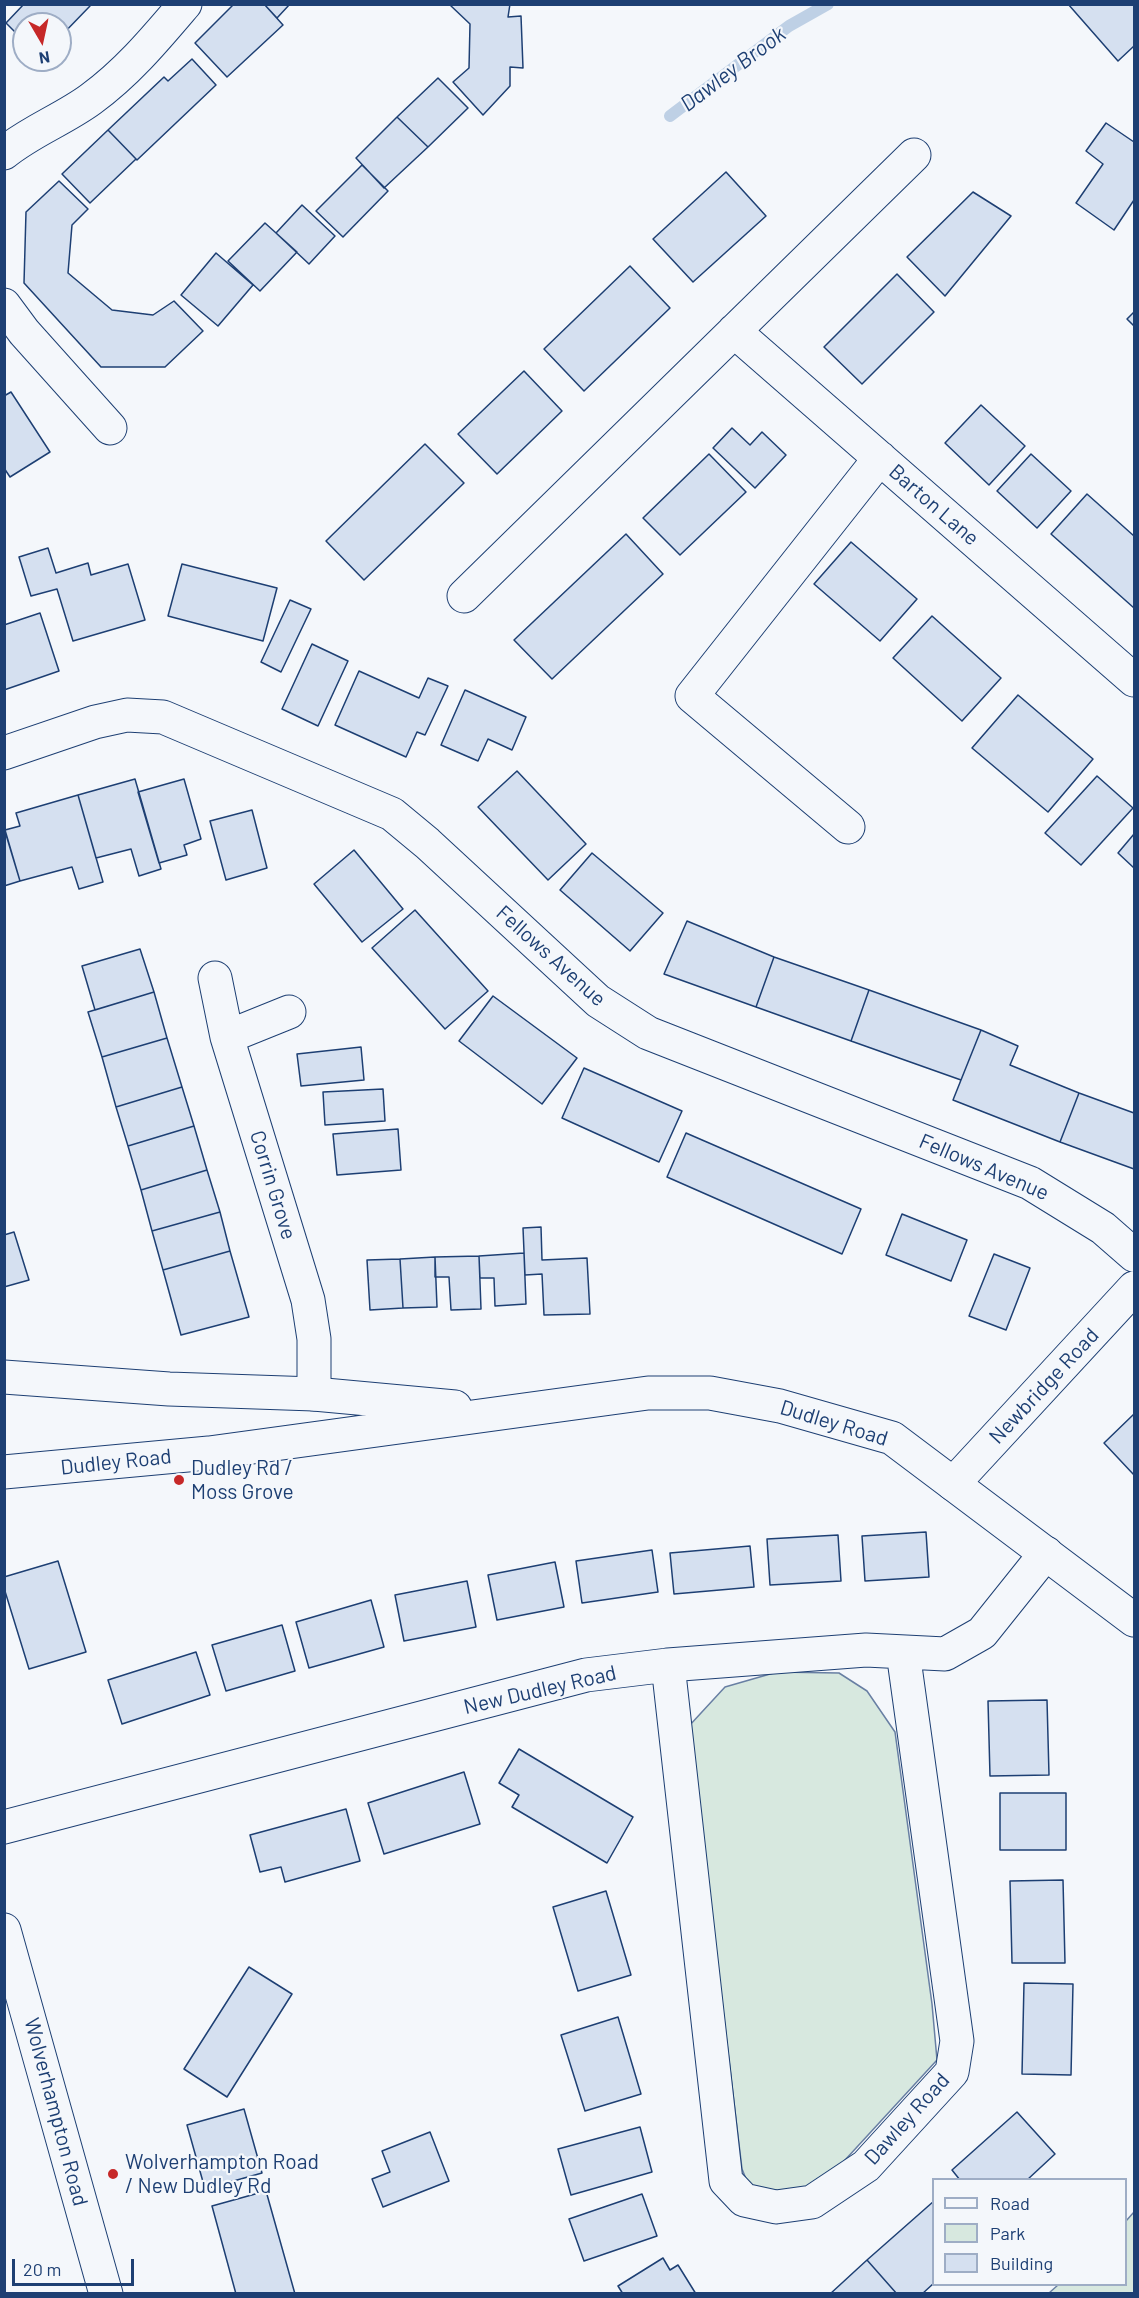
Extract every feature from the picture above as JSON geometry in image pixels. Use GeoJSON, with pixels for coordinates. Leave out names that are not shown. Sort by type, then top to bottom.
{"type":"FeatureCollection","features":[{"type":"Feature","properties":{"kind":"main road"},"geometry":{"type":"LineString","coordinates":[[4,153],[89,101],[129,69],[185,4]]}},
{"type":"Feature","properties":{"kind":"main road"},"geometry":{"type":"LineString","coordinates":[[465,596],[914,155]]}},
{"type":"Feature","properties":{"kind":"main road"},"geometry":{"type":"LineString","coordinates":[[4,305],[24,333],[110,428]]}},
{"type":"Feature","properties":{"kind":"main road","name":"Barton Lane"},"geometry":{"type":"LineString","coordinates":[[734,331],[1134,680]]}},
{"type":"Feature","properties":{"kind":"main road"},"geometry":{"type":"LineString","coordinates":[[848,827],[692,696],[880,458]]}},
{"type":"Feature","properties":{"kind":"main road","name":"Fellows Avenue"},"geometry":{"type":"LineString","coordinates":[[4,753],[95,722],[127,715],[163,717],[392,814],[427,843],[598,1001],[648,1033],[1030,1183],[1103,1228],[1134,1256]]}},
{"type":"Feature","properties":{"kind":"main road","name":"Corrin Grove"},"geometry":{"type":"LineString","coordinates":[[215,978],[227,1037],[308,1300],[314,1339],[314,1394]]}},
{"type":"Feature","properties":{"kind":"main road"},"geometry":{"type":"LineString","coordinates":[[227,1037],[289,1012]]}},
{"type":"Feature","properties":{"kind":"main road","name":"Newbridge Road"},"geometry":{"type":"LineString","coordinates":[[953,1484],[1134,1288]]}},
{"type":"Feature","properties":{"kind":"main road","name":"Dudley Road"},"geometry":{"type":"LineString","coordinates":[[4,1377],[169,1389],[314,1394],[514,1413]]}},
{"type":"Feature","properties":{"kind":"main road","name":"Dudley Road"},"geometry":{"type":"LineString","coordinates":[[8,1473],[210,1453],[648,1393],[710,1394],[780,1406],[892,1438],[1134,1620]]}},
{"type":"Feature","properties":{"kind":"main road","name":"New Dudley Road"},"geometry":{"type":"LineString","coordinates":[[4,1827],[586,1675],[668,1665],[866,1650],[945,1654],[982,1633],[1046,1553]]}},
{"type":"Feature","properties":{"kind":"main road","name":"Dawley Road"},"geometry":{"type":"LineString","coordinates":[[668,1665],[726,2181],[744,2200],[776,2207],[812,2202],[866,2166],[951,2072],[957,2041],[903,1652]]}},
{"type":"Feature","properties":{"kind":"main road","name":"Wolverhampton Road"},"geometry":{"type":"LineString","coordinates":[[4,1930],[106,2294]]}},
{"type":"Feature","properties":{"kind":"green space"},"geometry":{"type":"Polygon","coordinates":[[[777,1672],[839,1673],[867,1691],[895,1732],[932,2004],[937,2060],[834,2172],[798,2195],[751,2191],[742,2169],[689,1726],[725,1687],[777,1672]]]}},
{"type":"Feature","properties":{"kind":"green space"},"geometry":{"type":"Polygon","coordinates":[[[1134,2212],[1134,2293],[1049,2293],[1057,2286],[1127,2286],[1127,2220],[1134,2212]]]}},
{"type":"Feature","properties":{"kind":"building"},"geometry":{"type":"Polygon","coordinates":[[[24,4],[89,4],[90,6],[72,25],[72,12],[16,12],[24,4]]]}},
{"type":"Feature","properties":{"kind":"building"},"geometry":{"type":"Polygon","coordinates":[[[234,4],[264,4],[283,25],[227,77],[195,43],[234,4]]]}},
{"type":"Feature","properties":{"kind":"building"},"geometry":{"type":"Polygon","coordinates":[[[264,4],[290,4],[277,18],[264,4]]]}},
{"type":"Feature","properties":{"kind":"building"},"geometry":{"type":"Polygon","coordinates":[[[510,4],[508,17],[521,16],[523,68],[510,67],[510,86],[483,115],[453,82],[469,68],[470,24],[450,5],[510,4]]]}},
{"type":"Feature","properties":{"kind":"building"},"geometry":{"type":"Polygon","coordinates":[[[1068,4],[1134,4],[1134,46],[1118,61],[1068,4]]]}},
{"type":"Feature","properties":{"kind":"building"},"geometry":{"type":"Polygon","coordinates":[[[12,17],[12,29],[6,23],[12,17]]]}},
{"type":"Feature","properties":{"kind":"building"},"geometry":{"type":"Polygon","coordinates":[[[192,59],[216,85],[137,160],[108,130],[164,77],[168,81],[192,59]]]}},
{"type":"Feature","properties":{"kind":"building"},"geometry":{"type":"Polygon","coordinates":[[[438,78],[468,108],[428,147],[397,117],[438,78]]]}},
{"type":"Feature","properties":{"kind":"building"},"geometry":{"type":"Polygon","coordinates":[[[397,117],[428,147],[384,188],[356,158],[397,117]]]}},
{"type":"Feature","properties":{"kind":"building"},"geometry":{"type":"Polygon","coordinates":[[[1106,123],[1134,142],[1134,200],[1114,230],[1076,203],[1103,164],[1086,151],[1106,123]]]}},
{"type":"Feature","properties":{"kind":"building"},"geometry":{"type":"Polygon","coordinates":[[[108,130],[136,159],[90,203],[62,174],[108,130]]]}},
{"type":"Feature","properties":{"kind":"building"},"geometry":{"type":"Polygon","coordinates":[[[362,165],[388,191],[343,237],[316,211],[362,165]]]}},
{"type":"Feature","properties":{"kind":"building"},"geometry":{"type":"Polygon","coordinates":[[[726,172],[766,216],[693,282],[653,239],[726,172]]]}},
{"type":"Feature","properties":{"kind":"building"},"geometry":{"type":"Polygon","coordinates":[[[59,181],[88,209],[72,225],[68,273],[112,310],[153,315],[174,301],[203,331],[165,367],[101,367],[24,283],[26,212],[59,181]]]}},
{"type":"Feature","properties":{"kind":"building"},"geometry":{"type":"Polygon","coordinates":[[[973,192],[1011,216],[945,296],[907,257],[973,192]]]}},
{"type":"Feature","properties":{"kind":"building"},"geometry":{"type":"Polygon","coordinates":[[[302,205],[335,236],[309,264],[276,233],[302,205]]]}},
{"type":"Feature","properties":{"kind":"building"},"geometry":{"type":"Polygon","coordinates":[[[265,223],[297,252],[260,291],[228,261],[265,223]]]}},
{"type":"Feature","properties":{"kind":"building"},"geometry":{"type":"Polygon","coordinates":[[[216,253],[253,285],[218,326],[181,295],[216,253]]]}},
{"type":"Feature","properties":{"kind":"building"},"geometry":{"type":"Polygon","coordinates":[[[630,266],[670,308],[584,391],[544,349],[630,266]]]}},
{"type":"Feature","properties":{"kind":"building"},"geometry":{"type":"Polygon","coordinates":[[[897,274],[934,312],[862,384],[824,347],[897,274]]]}},
{"type":"Feature","properties":{"kind":"building"},"geometry":{"type":"Polygon","coordinates":[[[1134,312],[1134,326],[1127,319],[1134,312]]]}},
{"type":"Feature","properties":{"kind":"building"},"geometry":{"type":"Polygon","coordinates":[[[524,371],[562,411],[497,474],[458,434],[524,371]]]}},
{"type":"Feature","properties":{"kind":"building"},"geometry":{"type":"Polygon","coordinates":[[[11,392],[50,452],[10,477],[4,468],[4,396],[11,392]]]}},
{"type":"Feature","properties":{"kind":"building"},"geometry":{"type":"Polygon","coordinates":[[[981,405],[1025,446],[989,485],[945,443],[981,405]]]}},
{"type":"Feature","properties":{"kind":"building"},"geometry":{"type":"Polygon","coordinates":[[[732,428],[750,445],[762,432],[786,455],[755,488],[713,448],[732,428]]]}},
{"type":"Feature","properties":{"kind":"building"},"geometry":{"type":"Polygon","coordinates":[[[425,444],[464,483],[364,580],[326,541],[425,444]]]}},
{"type":"Feature","properties":{"kind":"building"},"geometry":{"type":"Polygon","coordinates":[[[709,454],[746,492],[680,555],[643,518],[709,454]]]}},
{"type":"Feature","properties":{"kind":"building"},"geometry":{"type":"Polygon","coordinates":[[[1031,454],[1071,491],[1037,528],[997,491],[1031,454]]]}},
{"type":"Feature","properties":{"kind":"building"},"geometry":{"type":"Polygon","coordinates":[[[1087,494],[1134,536],[1134,608],[1051,534],[1087,494]]]}},
{"type":"Feature","properties":{"kind":"building"},"geometry":{"type":"Polygon","coordinates":[[[626,534],[663,574],[552,679],[514,640],[626,534]]]}},
{"type":"Feature","properties":{"kind":"building"},"geometry":{"type":"Polygon","coordinates":[[[851,542],[917,599],[880,641],[814,584],[851,542]]]}},
{"type":"Feature","properties":{"kind":"building"},"geometry":{"type":"Polygon","coordinates":[[[48,548],[56,573],[88,563],[91,575],[128,564],[145,620],[73,641],[57,589],[31,596],[19,557],[48,548]]]}},
{"type":"Feature","properties":{"kind":"building"},"geometry":{"type":"Polygon","coordinates":[[[182,564],[277,588],[263,641],[168,616],[182,564]]]}},
{"type":"Feature","properties":{"kind":"building"},"geometry":{"type":"Polygon","coordinates":[[[290,600],[311,609],[281,672],[261,662],[290,600]]]}},
{"type":"Feature","properties":{"kind":"building"},"geometry":{"type":"Polygon","coordinates":[[[40,613],[59,671],[4,690],[4,625],[40,613]]]}},
{"type":"Feature","properties":{"kind":"building"},"geometry":{"type":"Polygon","coordinates":[[[932,616],[1001,678],[962,721],[893,658],[932,616]]]}},
{"type":"Feature","properties":{"kind":"building"},"geometry":{"type":"Polygon","coordinates":[[[312,644],[348,661],[318,726],[282,709],[312,644]]]}},
{"type":"Feature","properties":{"kind":"building"},"geometry":{"type":"Polygon","coordinates":[[[359,671],[419,698],[428,678],[448,686],[425,735],[417,732],[406,757],[335,725],[359,671]]]}},
{"type":"Feature","properties":{"kind":"building"},"geometry":{"type":"Polygon","coordinates":[[[465,690],[526,717],[512,750],[488,739],[478,761],[441,745],[465,690]]]}},
{"type":"Feature","properties":{"kind":"building"},"geometry":{"type":"Polygon","coordinates":[[[1018,695],[1093,759],[1048,812],[972,748],[1018,695]]]}},
{"type":"Feature","properties":{"kind":"building"},"geometry":{"type":"Polygon","coordinates":[[[517,771],[586,844],[548,880],[478,807],[517,771]]]}},
{"type":"Feature","properties":{"kind":"building"},"geometry":{"type":"Polygon","coordinates":[[[1097,776],[1133,808],[1081,865],[1045,833],[1097,776]]]}},
{"type":"Feature","properties":{"kind":"building"},"geometry":{"type":"Polygon","coordinates":[[[135,779],[161,869],[139,876],[131,849],[96,858],[78,795],[135,779]]]}},
{"type":"Feature","properties":{"kind":"building"},"geometry":{"type":"Polygon","coordinates":[[[184,779],[201,839],[184,845],[187,855],[159,863],[138,792],[184,779]]]}},
{"type":"Feature","properties":{"kind":"building"},"geometry":{"type":"Polygon","coordinates":[[[78,795],[103,882],[79,889],[72,867],[20,881],[5,830],[20,826],[16,813],[78,795]]]}},
{"type":"Feature","properties":{"kind":"building"},"geometry":{"type":"Polygon","coordinates":[[[252,810],[267,868],[226,880],[210,821],[252,810]]]}},
{"type":"Feature","properties":{"kind":"building"},"geometry":{"type":"Polygon","coordinates":[[[4,828],[20,881],[4,886],[4,828]]]}},
{"type":"Feature","properties":{"kind":"building"},"geometry":{"type":"Polygon","coordinates":[[[1134,834],[1134,868],[1118,853],[1134,834]]]}},
{"type":"Feature","properties":{"kind":"building"},"geometry":{"type":"Polygon","coordinates":[[[354,850],[403,909],[362,942],[314,884],[354,850]]]}},
{"type":"Feature","properties":{"kind":"building"},"geometry":{"type":"Polygon","coordinates":[[[592,853],[663,913],[630,951],[560,890],[592,853]]]}},
{"type":"Feature","properties":{"kind":"building"},"geometry":{"type":"Polygon","coordinates":[[[415,910],[488,991],[445,1029],[372,948],[415,910]]]}},
{"type":"Feature","properties":{"kind":"building"},"geometry":{"type":"Polygon","coordinates":[[[687,921],[774,957],[756,1007],[664,974],[687,921]]]}},
{"type":"Feature","properties":{"kind":"building"},"geometry":{"type":"Polygon","coordinates":[[[140,949],[154,992],[95,1010],[82,966],[140,949]]]}},
{"type":"Feature","properties":{"kind":"building"},"geometry":{"type":"Polygon","coordinates":[[[774,957],[869,990],[851,1041],[756,1007],[774,957]]]}},
{"type":"Feature","properties":{"kind":"building"},"geometry":{"type":"Polygon","coordinates":[[[869,990],[981,1030],[961,1080],[851,1041],[869,990]]]}},
{"type":"Feature","properties":{"kind":"building"},"geometry":{"type":"Polygon","coordinates":[[[154,992],[167,1038],[102,1057],[88,1012],[154,992]]]}},
{"type":"Feature","properties":{"kind":"building"},"geometry":{"type":"Polygon","coordinates":[[[493,996],[577,1058],[542,1104],[459,1041],[493,996]]]}},
{"type":"Feature","properties":{"kind":"building"},"geometry":{"type":"Polygon","coordinates":[[[981,1030],[1018,1046],[1010,1065],[1079,1093],[1060,1142],[953,1100],[981,1030]]]}},
{"type":"Feature","properties":{"kind":"building"},"geometry":{"type":"Polygon","coordinates":[[[167,1038],[182,1087],[116,1107],[102,1057],[167,1038]]]}},
{"type":"Feature","properties":{"kind":"building"},"geometry":{"type":"Polygon","coordinates":[[[361,1047],[364,1080],[301,1086],[297,1054],[361,1047]]]}},
{"type":"Feature","properties":{"kind":"building"},"geometry":{"type":"Polygon","coordinates":[[[584,1068],[682,1111],[659,1162],[562,1118],[584,1068]]]}},
{"type":"Feature","properties":{"kind":"building"},"geometry":{"type":"Polygon","coordinates":[[[182,1087],[194,1126],[128,1146],[116,1107],[182,1087]]]}},
{"type":"Feature","properties":{"kind":"building"},"geometry":{"type":"Polygon","coordinates":[[[383,1089],[385,1121],[325,1125],[323,1092],[383,1089]]]}},
{"type":"Feature","properties":{"kind":"building"},"geometry":{"type":"Polygon","coordinates":[[[1079,1093],[1134,1113],[1134,1169],[1060,1142],[1079,1093]]]}},
{"type":"Feature","properties":{"kind":"building"},"geometry":{"type":"Polygon","coordinates":[[[194,1126],[207,1170],[141,1190],[128,1146],[194,1126]]]}},
{"type":"Feature","properties":{"kind":"building"},"geometry":{"type":"Polygon","coordinates":[[[398,1129],[401,1170],[337,1175],[333,1134],[398,1129]]]}},
{"type":"Feature","properties":{"kind":"building"},"geometry":{"type":"Polygon","coordinates":[[[686,1133],[861,1209],[842,1254],[667,1177],[686,1133]]]}},
{"type":"Feature","properties":{"kind":"building"},"geometry":{"type":"Polygon","coordinates":[[[207,1170],[220,1212],[152,1231],[141,1190],[207,1170]]]}},
{"type":"Feature","properties":{"kind":"building"},"geometry":{"type":"Polygon","coordinates":[[[220,1212],[230,1251],[163,1270],[152,1231],[220,1212]]]}},
{"type":"Feature","properties":{"kind":"building"},"geometry":{"type":"Polygon","coordinates":[[[902,1214],[967,1240],[951,1281],[886,1255],[902,1214]]]}},
{"type":"Feature","properties":{"kind":"building"},"geometry":{"type":"Polygon","coordinates":[[[541,1227],[542,1260],[587,1258],[590,1314],[544,1315],[542,1274],[525,1275],[523,1228],[541,1227]]]}},
{"type":"Feature","properties":{"kind":"building"},"geometry":{"type":"Polygon","coordinates":[[[14,1232],[29,1280],[4,1287],[4,1235],[14,1232]]]}},
{"type":"Feature","properties":{"kind":"building"},"geometry":{"type":"Polygon","coordinates":[[[230,1251],[249,1317],[181,1335],[163,1270],[230,1251]]]}},
{"type":"Feature","properties":{"kind":"building"},"geometry":{"type":"Polygon","coordinates":[[[524,1253],[526,1304],[495,1306],[494,1278],[480,1278],[479,1256],[524,1253]]]}},
{"type":"Feature","properties":{"kind":"building"},"geometry":{"type":"Polygon","coordinates":[[[994,1254],[1030,1268],[1006,1330],[969,1316],[994,1254]]]}},
{"type":"Feature","properties":{"kind":"building"},"geometry":{"type":"Polygon","coordinates":[[[479,1256],[481,1309],[451,1310],[449,1277],[435,1277],[435,1257],[479,1256]]]}},
{"type":"Feature","properties":{"kind":"building"},"geometry":{"type":"Polygon","coordinates":[[[435,1257],[437,1307],[403,1308],[400,1259],[435,1257]]]}},
{"type":"Feature","properties":{"kind":"building"},"geometry":{"type":"Polygon","coordinates":[[[400,1259],[403,1308],[370,1310],[367,1260],[400,1259]]]}},
{"type":"Feature","properties":{"kind":"building"},"geometry":{"type":"Polygon","coordinates":[[[1134,1414],[1134,1475],[1104,1443],[1134,1414]]]}},
{"type":"Feature","properties":{"kind":"building"},"geometry":{"type":"Polygon","coordinates":[[[926,1532],[929,1577],[865,1581],[862,1536],[926,1532]]]}},
{"type":"Feature","properties":{"kind":"building"},"geometry":{"type":"Polygon","coordinates":[[[838,1535],[841,1581],[770,1585],[767,1539],[838,1535]]]}},
{"type":"Feature","properties":{"kind":"building"},"geometry":{"type":"Polygon","coordinates":[[[750,1546],[754,1587],[674,1594],[670,1553],[750,1546]]]}},
{"type":"Feature","properties":{"kind":"building"},"geometry":{"type":"Polygon","coordinates":[[[652,1550],[658,1592],[582,1603],[576,1561],[652,1550]]]}},
{"type":"Feature","properties":{"kind":"building"},"geometry":{"type":"Polygon","coordinates":[[[58,1561],[86,1652],[29,1669],[4,1588],[4,1577],[58,1561]]]}},
{"type":"Feature","properties":{"kind":"building"},"geometry":{"type":"Polygon","coordinates":[[[555,1562],[564,1607],[497,1620],[488,1575],[555,1562]]]}},
{"type":"Feature","properties":{"kind":"building"},"geometry":{"type":"Polygon","coordinates":[[[467,1581],[476,1627],[404,1641],[395,1595],[467,1581]]]}},
{"type":"Feature","properties":{"kind":"building"},"geometry":{"type":"Polygon","coordinates":[[[371,1600],[384,1647],[309,1668],[296,1622],[371,1600]]]}},
{"type":"Feature","properties":{"kind":"building"},"geometry":{"type":"Polygon","coordinates":[[[282,1625],[295,1671],[226,1691],[212,1645],[282,1625]]]}},
{"type":"Feature","properties":{"kind":"building"},"geometry":{"type":"Polygon","coordinates":[[[196,1652],[210,1695],[122,1724],[108,1680],[196,1652]]]}},
{"type":"Feature","properties":{"kind":"building"},"geometry":{"type":"Polygon","coordinates":[[[1047,1700],[1049,1775],[990,1776],[988,1701],[1047,1700]]]}},
{"type":"Feature","properties":{"kind":"building"},"geometry":{"type":"Polygon","coordinates":[[[519,1749],[633,1817],[607,1863],[512,1807],[519,1795],[499,1783],[519,1749]]]}},
{"type":"Feature","properties":{"kind":"building"},"geometry":{"type":"Polygon","coordinates":[[[464,1772],[480,1824],[384,1854],[368,1803],[464,1772]]]}},
{"type":"Feature","properties":{"kind":"building"},"geometry":{"type":"Polygon","coordinates":[[[1000,1793],[1066,1793],[1066,1850],[1000,1850],[1000,1793]]]}},
{"type":"Feature","properties":{"kind":"building"},"geometry":{"type":"Polygon","coordinates":[[[346,1809],[360,1861],[285,1882],[281,1867],[260,1872],[250,1835],[346,1809]]]}},
{"type":"Feature","properties":{"kind":"building"},"geometry":{"type":"Polygon","coordinates":[[[1063,1880],[1065,1963],[1012,1963],[1010,1881],[1063,1880]]]}},
{"type":"Feature","properties":{"kind":"building"},"geometry":{"type":"Polygon","coordinates":[[[606,1891],[631,1975],[578,1991],[553,1907],[606,1891]]]}},
{"type":"Feature","properties":{"kind":"building"},"geometry":{"type":"Polygon","coordinates":[[[249,1967],[292,1994],[227,2097],[184,2069],[249,1967]]]}},
{"type":"Feature","properties":{"kind":"building"},"geometry":{"type":"Polygon","coordinates":[[[1024,1983],[1073,1984],[1071,2075],[1022,2074],[1024,1983]]]}},
{"type":"Feature","properties":{"kind":"building"},"geometry":{"type":"Polygon","coordinates":[[[618,2017],[641,2094],[585,2111],[561,2035],[618,2017]]]}},
{"type":"Feature","properties":{"kind":"building"},"geometry":{"type":"Polygon","coordinates":[[[244,2109],[262,2173],[205,2189],[187,2125],[244,2109]]]}},
{"type":"Feature","properties":{"kind":"building"},"geometry":{"type":"Polygon","coordinates":[[[1017,2112],[1055,2154],[1029,2178],[958,2178],[952,2170],[1017,2112]]]}},
{"type":"Feature","properties":{"kind":"building"},"geometry":{"type":"Polygon","coordinates":[[[640,2127],[652,2172],[571,2195],[558,2149],[640,2127]]]}},
{"type":"Feature","properties":{"kind":"building"},"geometry":{"type":"Polygon","coordinates":[[[430,2132],[449,2181],[383,2207],[372,2179],[390,2172],[382,2151],[430,2132]]]}},
{"type":"Feature","properties":{"kind":"building"},"geometry":{"type":"Polygon","coordinates":[[[266,2191],[295,2294],[236,2294],[212,2206],[266,2191]]]}},
{"type":"Feature","properties":{"kind":"building"},"geometry":{"type":"Polygon","coordinates":[[[642,2194],[657,2236],[584,2261],[569,2219],[642,2194]]]}},
{"type":"Feature","properties":{"kind":"building"},"geometry":{"type":"Polygon","coordinates":[[[932,2203],[932,2285],[922,2294],[897,2294],[867,2260],[932,2203]]]}},
{"type":"Feature","properties":{"kind":"building"},"geometry":{"type":"Polygon","coordinates":[[[663,2258],[670,2270],[678,2265],[696,2294],[623,2294],[618,2286],[663,2258]]]}},
{"type":"Feature","properties":{"kind":"building"},"geometry":{"type":"Polygon","coordinates":[[[867,2260],[897,2294],[830,2294],[867,2260]]]}},
{"type":"Feature","properties":{"kind":"waterway","name":"Dawley Brook"},"geometry":{"type":"LineString","coordinates":[[670,116],[789,26],[828,4]]}},
{"type":"Feature","properties":{"kind":"place","name":"Dudley Rd / Moss Grove"},"geometry":{"type":"Point","coordinates":[179,1480]}},
{"type":"Feature","properties":{"kind":"place","name":"Wolverhampton Road / New Dudley Rd"},"geometry":{"type":"Point","coordinates":[113,2174]}}]}
